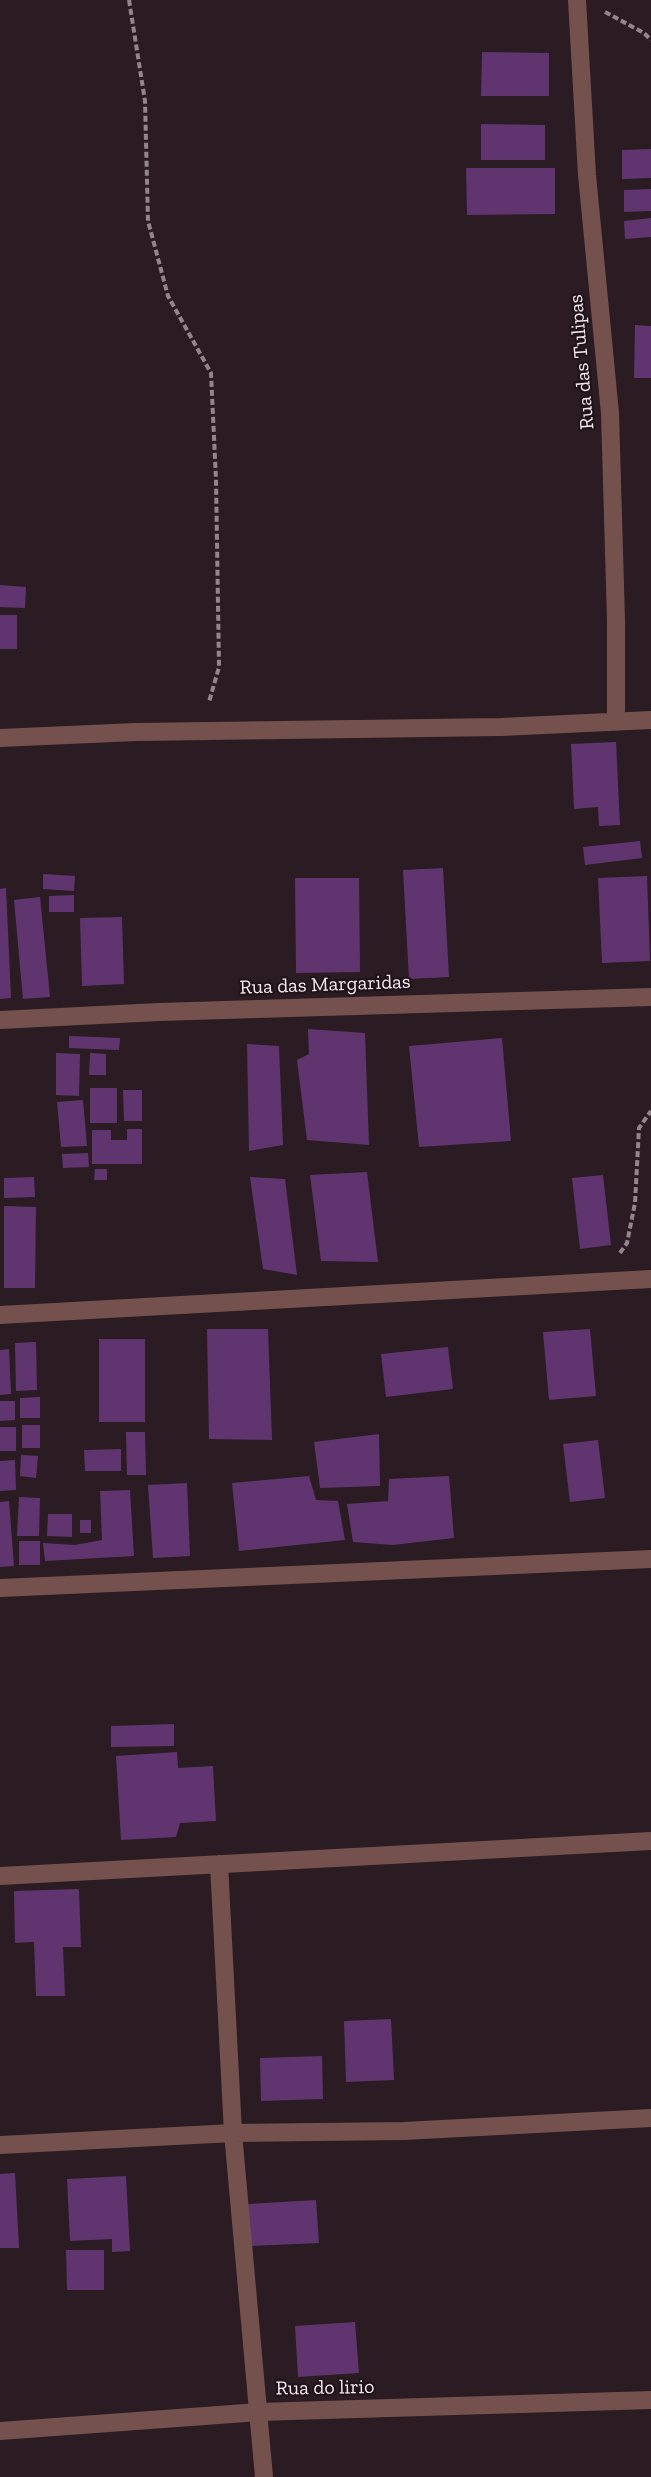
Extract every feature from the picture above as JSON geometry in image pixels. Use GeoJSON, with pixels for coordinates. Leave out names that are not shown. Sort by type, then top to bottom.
{"type":"FeatureCollection","features":[{"type":"Feature","properties":{"kind":"street","name":"Rua das Tulipas"},"geometry":{"type":"LineString","coordinates":[[578,0],[587,175],[610,413],[616,620],[616,722]]}},
{"type":"Feature","properties":{"kind":"street"},"geometry":{"type":"LineString","coordinates":[[0,738],[201,730],[399,729],[651,720]]}},
{"type":"Feature","properties":{"kind":"street","name":"Rua das Margaridas"},"geometry":{"type":"LineString","coordinates":[[0,1020],[171,1012],[651,997]]}},
{"type":"Feature","properties":{"kind":"street"},"geometry":{"type":"LineString","coordinates":[[0,1315],[651,1279]]}},
{"type":"Feature","properties":{"kind":"street"},"geometry":{"type":"LineString","coordinates":[[0,1588],[651,1559]]}},
{"type":"Feature","properties":{"kind":"street"},"geometry":{"type":"LineString","coordinates":[[0,1876],[651,1841]]}},
{"type":"Feature","properties":{"kind":"street"},"geometry":{"type":"LineString","coordinates":[[219,1864],[233,2133],[264,2477]]}},
{"type":"Feature","properties":{"kind":"street"},"geometry":{"type":"LineString","coordinates":[[0,2145],[233,2133],[404,2131],[651,2118]]}},
{"type":"Feature","properties":{"kind":"street","name":"Rua do lirio"},"geometry":{"type":"LineString","coordinates":[[0,2431],[259,2412],[651,2400]]}},
{"type":"Feature","properties":{"kind":"path"},"geometry":{"type":"LineString","coordinates":[[129,0],[145,101],[148,220],[168,296],[211,373],[216,480],[219,667],[201,730]]}},
{"type":"Feature","properties":{"kind":"path"},"geometry":{"type":"LineString","coordinates":[[604,11],[644,33],[651,40]]}},
{"type":"Feature","properties":{"kind":"path"},"geometry":{"type":"LineString","coordinates":[[596,1282],[627,1243],[635,1203],[639,1128],[651,1111]]}},
{"type":"Feature","properties":{"kind":"building"},"geometry":{"type":"Polygon","coordinates":[[[482,52],[549,53],[549,96],[481,96],[482,52]]]}},
{"type":"Feature","properties":{"kind":"building"},"geometry":{"type":"Polygon","coordinates":[[[481,124],[545,125],[545,160],[481,160],[481,124]]]}},
{"type":"Feature","properties":{"kind":"building"},"geometry":{"type":"Polygon","coordinates":[[[651,149],[651,178],[622,179],[622,150],[651,149]]]}},
{"type":"Feature","properties":{"kind":"building"},"geometry":{"type":"Polygon","coordinates":[[[466,168],[555,168],[555,214],[467,215],[466,168]]]}},
{"type":"Feature","properties":{"kind":"building"},"geometry":{"type":"Polygon","coordinates":[[[651,189],[651,211],[624,212],[624,190],[651,189]]]}},
{"type":"Feature","properties":{"kind":"building"},"geometry":{"type":"Polygon","coordinates":[[[651,218],[651,237],[625,239],[624,221],[651,218]]]}},
{"type":"Feature","properties":{"kind":"building"},"geometry":{"type":"Polygon","coordinates":[[[635,325],[651,326],[651,378],[634,378],[635,325]]]}},
{"type":"Feature","properties":{"kind":"building"},"geometry":{"type":"Polygon","coordinates":[[[0,585],[26,587],[25,608],[0,607],[0,585]]]}},
{"type":"Feature","properties":{"kind":"building"},"geometry":{"type":"Polygon","coordinates":[[[0,615],[17,615],[17,649],[0,649],[0,615]]]}},
{"type":"Feature","properties":{"kind":"building"},"geometry":{"type":"Polygon","coordinates":[[[616,742],[620,825],[599,826],[598,807],[574,809],[571,744],[616,742]]]}},
{"type":"Feature","properties":{"kind":"building"},"geometry":{"type":"Polygon","coordinates":[[[640,841],[642,858],[585,865],[583,847],[640,841]]]}},
{"type":"Feature","properties":{"kind":"building"},"geometry":{"type":"Polygon","coordinates":[[[443,868],[449,977],[409,979],[403,870],[443,868]]]}},
{"type":"Feature","properties":{"kind":"building"},"geometry":{"type":"Polygon","coordinates":[[[43,874],[75,876],[74,891],[43,889],[43,874]]]}},
{"type":"Feature","properties":{"kind":"building"},"geometry":{"type":"Polygon","coordinates":[[[647,876],[650,961],[602,963],[598,878],[647,876]]]}},
{"type":"Feature","properties":{"kind":"building"},"geometry":{"type":"Polygon","coordinates":[[[295,878],[359,878],[360,972],[296,973],[295,878]]]}},
{"type":"Feature","properties":{"kind":"building"},"geometry":{"type":"Polygon","coordinates":[[[6,888],[11,998],[0,999],[0,889],[6,888]]]}},
{"type":"Feature","properties":{"kind":"building"},"geometry":{"type":"Polygon","coordinates":[[[74,895],[74,912],[49,912],[49,896],[74,895]]]}},
{"type":"Feature","properties":{"kind":"building"},"geometry":{"type":"Polygon","coordinates":[[[40,897],[50,997],[23,999],[14,900],[40,897]]]}},
{"type":"Feature","properties":{"kind":"building"},"geometry":{"type":"Polygon","coordinates":[[[122,917],[124,984],[82,986],[80,918],[122,917]]]}},
{"type":"Feature","properties":{"kind":"building"},"geometry":{"type":"Polygon","coordinates":[[[308,1029],[365,1033],[369,1145],[307,1140],[297,1060],[309,1054],[308,1029]]]}},
{"type":"Feature","properties":{"kind":"building"},"geometry":{"type":"Polygon","coordinates":[[[69,1036],[120,1038],[119,1050],[69,1048],[69,1036]]]}},
{"type":"Feature","properties":{"kind":"building"},"geometry":{"type":"Polygon","coordinates":[[[502,1038],[511,1141],[419,1147],[409,1046],[502,1038]]]}},
{"type":"Feature","properties":{"kind":"building"},"geometry":{"type":"Polygon","coordinates":[[[247,1044],[279,1046],[283,1145],[249,1151],[247,1044]]]}},
{"type":"Feature","properties":{"kind":"building"},"geometry":{"type":"Polygon","coordinates":[[[56,1053],[80,1054],[79,1096],[56,1095],[56,1053]]]}},
{"type":"Feature","properties":{"kind":"building"},"geometry":{"type":"Polygon","coordinates":[[[90,1053],[106,1054],[106,1075],[89,1075],[90,1053]]]}},
{"type":"Feature","properties":{"kind":"building"},"geometry":{"type":"Polygon","coordinates":[[[90,1088],[117,1088],[117,1123],[90,1123],[90,1088]]]}},
{"type":"Feature","properties":{"kind":"building"},"geometry":{"type":"Polygon","coordinates":[[[123,1090],[142,1090],[142,1121],[124,1121],[123,1090]]]}},
{"type":"Feature","properties":{"kind":"building"},"geometry":{"type":"Polygon","coordinates":[[[83,1100],[87,1146],[61,1147],[57,1102],[83,1100]]]}},
{"type":"Feature","properties":{"kind":"building"},"geometry":{"type":"Polygon","coordinates":[[[127,1129],[142,1129],[142,1164],[92,1164],[92,1130],[111,1130],[111,1140],[127,1140],[127,1129]]]}},
{"type":"Feature","properties":{"kind":"building"},"geometry":{"type":"Polygon","coordinates":[[[88,1153],[89,1167],[63,1168],[62,1154],[88,1153]]]}},
{"type":"Feature","properties":{"kind":"building"},"geometry":{"type":"Polygon","coordinates":[[[95,1169],[107,1169],[107,1180],[94,1180],[95,1169]]]}},
{"type":"Feature","properties":{"kind":"building"},"geometry":{"type":"Polygon","coordinates":[[[367,1172],[378,1262],[321,1261],[310,1175],[367,1172]]]}},
{"type":"Feature","properties":{"kind":"building"},"geometry":{"type":"Polygon","coordinates":[[[603,1175],[611,1245],[580,1249],[572,1178],[603,1175]]]}},
{"type":"Feature","properties":{"kind":"building"},"geometry":{"type":"Polygon","coordinates":[[[34,1177],[35,1197],[4,1198],[4,1178],[34,1177]]]}},
{"type":"Feature","properties":{"kind":"building"},"geometry":{"type":"Polygon","coordinates":[[[250,1177],[285,1179],[297,1275],[263,1269],[250,1177]]]}},
{"type":"Feature","properties":{"kind":"building"},"geometry":{"type":"Polygon","coordinates":[[[4,1206],[36,1207],[35,1288],[4,1288],[4,1206]]]}},
{"type":"Feature","properties":{"kind":"building"},"geometry":{"type":"Polygon","coordinates":[[[207,1329],[268,1329],[272,1440],[209,1439],[207,1329]]]}},
{"type":"Feature","properties":{"kind":"building"},"geometry":{"type":"Polygon","coordinates":[[[590,1329],[596,1396],[549,1400],[543,1332],[590,1329]]]}},
{"type":"Feature","properties":{"kind":"building"},"geometry":{"type":"Polygon","coordinates":[[[99,1339],[145,1339],[145,1422],[99,1422],[99,1339]]]}},
{"type":"Feature","properties":{"kind":"building"},"geometry":{"type":"Polygon","coordinates":[[[36,1342],[37,1390],[16,1391],[15,1343],[36,1342]]]}},
{"type":"Feature","properties":{"kind":"building"},"geometry":{"type":"Polygon","coordinates":[[[448,1347],[453,1389],[386,1397],[381,1354],[448,1347]]]}},
{"type":"Feature","properties":{"kind":"building"},"geometry":{"type":"Polygon","coordinates":[[[9,1349],[11,1394],[0,1395],[0,1350],[9,1349]]]}},
{"type":"Feature","properties":{"kind":"building"},"geometry":{"type":"Polygon","coordinates":[[[40,1397],[40,1418],[20,1418],[20,1398],[40,1397]]]}},
{"type":"Feature","properties":{"kind":"building"},"geometry":{"type":"Polygon","coordinates":[[[0,1401],[15,1401],[15,1420],[0,1421],[0,1401]]]}},
{"type":"Feature","properties":{"kind":"building"},"geometry":{"type":"Polygon","coordinates":[[[22,1425],[40,1425],[40,1448],[22,1448],[22,1425]]]}},
{"type":"Feature","properties":{"kind":"building"},"geometry":{"type":"Polygon","coordinates":[[[0,1427],[16,1427],[16,1451],[0,1451],[0,1427]]]}},
{"type":"Feature","properties":{"kind":"building"},"geometry":{"type":"Polygon","coordinates":[[[126,1432],[145,1432],[146,1475],[127,1475],[126,1432]]]}},
{"type":"Feature","properties":{"kind":"building"},"geometry":{"type":"Polygon","coordinates":[[[379,1434],[380,1486],[320,1488],[314,1442],[379,1434]]]}},
{"type":"Feature","properties":{"kind":"building"},"geometry":{"type":"Polygon","coordinates":[[[598,1440],[605,1498],[570,1502],[563,1444],[598,1440]]]}},
{"type":"Feature","properties":{"kind":"building"},"geometry":{"type":"Polygon","coordinates":[[[121,1449],[121,1471],[85,1471],[84,1450],[121,1449]]]}},
{"type":"Feature","properties":{"kind":"building"},"geometry":{"type":"Polygon","coordinates":[[[21,1455],[38,1456],[36,1478],[20,1476],[21,1455]]]}},
{"type":"Feature","properties":{"kind":"building"},"geometry":{"type":"Polygon","coordinates":[[[15,1460],[16,1490],[0,1491],[0,1461],[15,1460]]]}},
{"type":"Feature","properties":{"kind":"building"},"geometry":{"type":"Polygon","coordinates":[[[309,1476],[316,1500],[338,1501],[345,1540],[239,1551],[232,1483],[309,1476]]]}},
{"type":"Feature","properties":{"kind":"building"},"geometry":{"type":"Polygon","coordinates":[[[449,1476],[454,1538],[393,1545],[353,1542],[347,1504],[388,1501],[389,1479],[449,1476]]]}},
{"type":"Feature","properties":{"kind":"building"},"geometry":{"type":"Polygon","coordinates":[[[187,1483],[190,1556],[153,1558],[148,1485],[187,1483]]]}},
{"type":"Feature","properties":{"kind":"building"},"geometry":{"type":"Polygon","coordinates":[[[130,1490],[134,1556],[45,1561],[43,1543],[75,1545],[102,1540],[100,1491],[130,1490]]]}},
{"type":"Feature","properties":{"kind":"building"},"geometry":{"type":"Polygon","coordinates":[[[19,1497],[40,1498],[39,1536],[17,1536],[19,1497]]]}},
{"type":"Feature","properties":{"kind":"building"},"geometry":{"type":"Polygon","coordinates":[[[9,1501],[14,1566],[0,1567],[0,1502],[9,1501]]]}},
{"type":"Feature","properties":{"kind":"building"},"geometry":{"type":"Polygon","coordinates":[[[48,1514],[72,1514],[72,1537],[47,1536],[48,1514]]]}},
{"type":"Feature","properties":{"kind":"building"},"geometry":{"type":"Polygon","coordinates":[[[80,1520],[91,1520],[91,1533],[80,1533],[80,1520]]]}},
{"type":"Feature","properties":{"kind":"building"},"geometry":{"type":"Polygon","coordinates":[[[19,1541],[40,1541],[40,1565],[19,1565],[19,1541]]]}},
{"type":"Feature","properties":{"kind":"building"},"geometry":{"type":"Polygon","coordinates":[[[174,1724],[174,1746],[111,1747],[111,1726],[174,1724]]]}},
{"type":"Feature","properties":{"kind":"building"},"geometry":{"type":"Polygon","coordinates":[[[177,1752],[178,1768],[213,1766],[216,1821],[180,1823],[176,1837],[121,1840],[116,1756],[177,1752]]]}},
{"type":"Feature","properties":{"kind":"building"},"geometry":{"type":"Polygon","coordinates":[[[79,1889],[81,1947],[63,1947],[65,1996],[36,1996],[34,1942],[15,1943],[14,1891],[79,1889]]]}},
{"type":"Feature","properties":{"kind":"building"},"geometry":{"type":"Polygon","coordinates":[[[391,2019],[394,2080],[346,2082],[344,2021],[391,2019]]]}},
{"type":"Feature","properties":{"kind":"building"},"geometry":{"type":"Polygon","coordinates":[[[322,2056],[323,2099],[261,2101],[260,2058],[322,2056]]]}},
{"type":"Feature","properties":{"kind":"building"},"geometry":{"type":"Polygon","coordinates":[[[15,2173],[19,2248],[0,2248],[0,2174],[15,2173]]]}},
{"type":"Feature","properties":{"kind":"building"},"geometry":{"type":"Polygon","coordinates":[[[126,2176],[130,2251],[112,2252],[112,2239],[70,2241],[67,2179],[126,2176]]]}},
{"type":"Feature","properties":{"kind":"building"},"geometry":{"type":"Polygon","coordinates":[[[316,2200],[319,2243],[250,2246],[248,2204],[316,2200]]]}},
{"type":"Feature","properties":{"kind":"building"},"geometry":{"type":"Polygon","coordinates":[[[66,2250],[104,2250],[104,2290],[67,2290],[66,2250]]]}},
{"type":"Feature","properties":{"kind":"building"},"geometry":{"type":"Polygon","coordinates":[[[355,2322],[359,2373],[298,2377],[295,2326],[355,2322]]]}}]}
